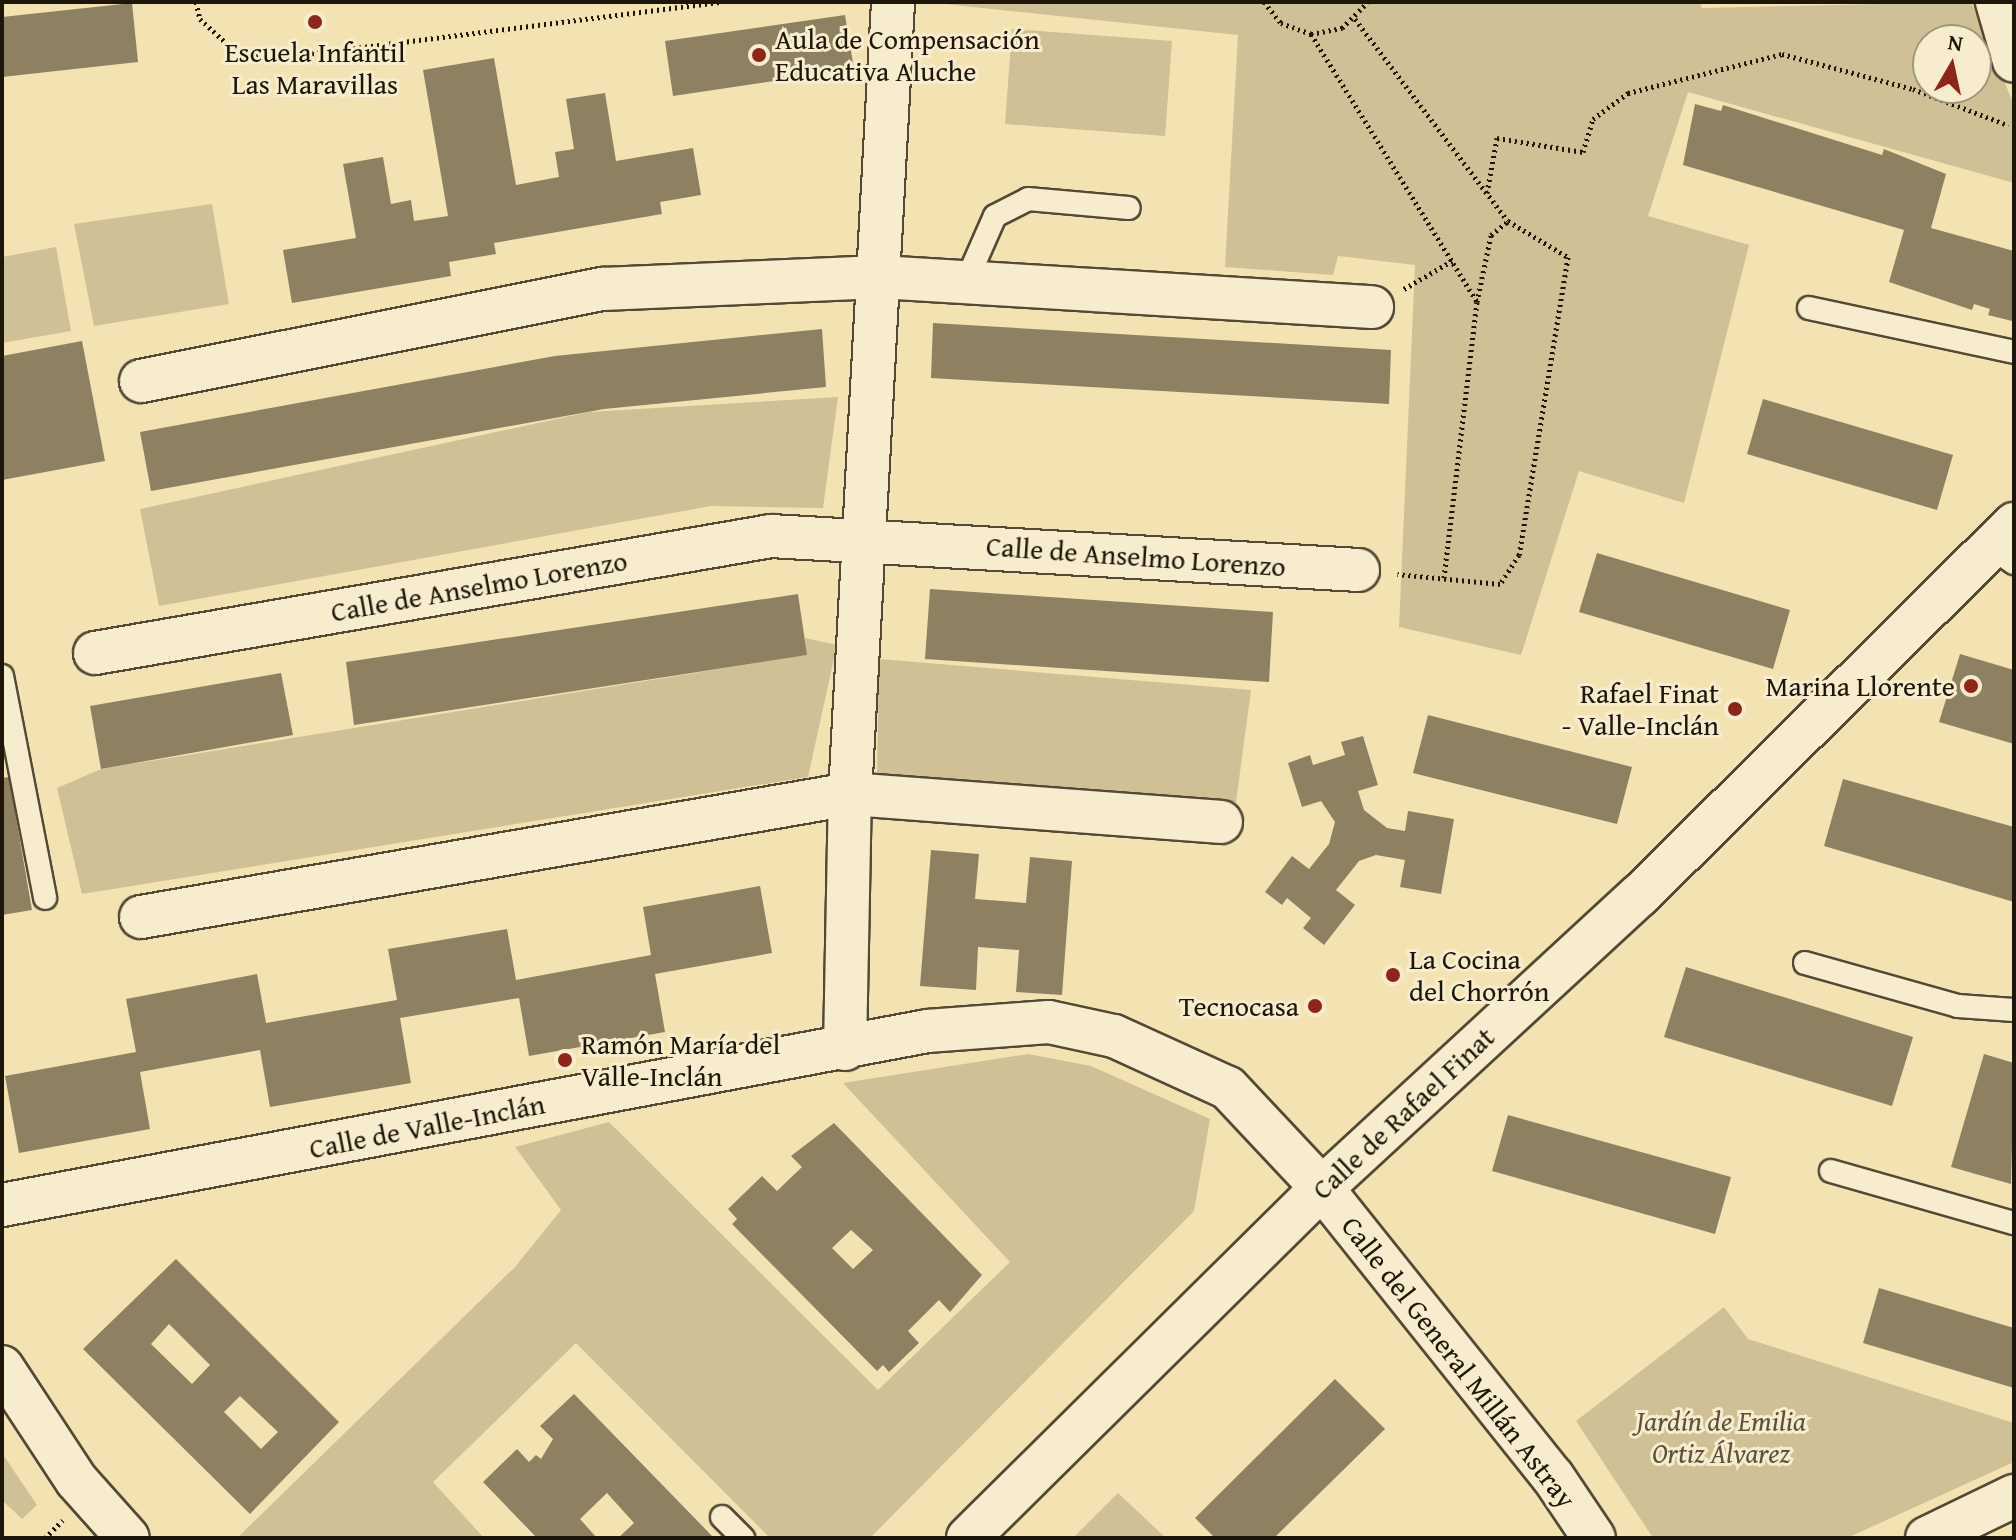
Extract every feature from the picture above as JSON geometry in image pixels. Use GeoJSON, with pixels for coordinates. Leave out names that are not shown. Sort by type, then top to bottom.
{"type":"FeatureCollection","features":[{"type":"Feature","properties":{"kind":"street"},"geometry":{"type":"LineString","coordinates":[[845,1049],[850,794],[893,2]]}},
{"type":"Feature","properties":{"kind":"street"},"geometry":{"type":"LineString","coordinates":[[1997,2],[2014,61]]}},
{"type":"Feature","properties":{"kind":"street"},"geometry":{"type":"LineString","coordinates":[[141,381],[603,289],[880,277],[1372,307]]}},
{"type":"Feature","properties":{"kind":"street","name":"Calle de Anselmo Lorenzo"},"geometry":{"type":"LineString","coordinates":[[95,653],[771,536],[865,538],[1358,570]]}},
{"type":"Feature","properties":{"kind":"street","name":"Calle de Rafael Finat"},"geometry":{"type":"LineString","coordinates":[[968,1538],[1322,1188],[1640,895],[2006,545]]}},
{"type":"Feature","properties":{"kind":"street"},"geometry":{"type":"LineString","coordinates":[[141,917],[850,794],[1221,822]]}},
{"type":"Feature","properties":{"kind":"street","name":"Calle de Valle-Inclán"},"geometry":{"type":"LineString","coordinates":[[2,1205],[984,1022],[1049,1022],[1114,1036],[1228,1088],[1322,1188]]}},
{"type":"Feature","properties":{"kind":"street","name":"Calle del General Millán Astray"},"geometry":{"type":"LineString","coordinates":[[1322,1188],[1553,1477],[1594,1538]]}},
{"type":"Feature","properties":{"kind":"street"},"geometry":{"type":"LineString","coordinates":[[2,1367],[77,1481],[128,1538]]}},
{"type":"Feature","properties":{"kind":"street"},"geometry":{"type":"LineString","coordinates":[[1927,1538],[2014,1496]]}},
{"type":"Feature","properties":{"kind":"lane"},"geometry":{"type":"LineString","coordinates":[[965,284],[995,216],[1028,199],[1129,208]]}},
{"type":"Feature","properties":{"kind":"lane"},"geometry":{"type":"LineString","coordinates":[[1809,308],[2014,352]]}},
{"type":"Feature","properties":{"kind":"lane"},"geometry":{"type":"LineString","coordinates":[[2,676],[45,898]]}},
{"type":"Feature","properties":{"kind":"lane"},"geometry":{"type":"LineString","coordinates":[[1805,963],[1958,1006],[2014,1010]]}},
{"type":"Feature","properties":{"kind":"lane"},"geometry":{"type":"LineString","coordinates":[[1831,1171],[2014,1223]]}},
{"type":"Feature","properties":{"kind":"lane"},"geometry":{"type":"LineString","coordinates":[[722,1517],[743,1538]]}},
{"type":"Feature","properties":{"kind":"path"},"geometry":{"type":"LineString","coordinates":[[196,2],[200,19],[238,54],[276,58],[721,2]]}},
{"type":"Feature","properties":{"kind":"path"},"geometry":{"type":"LineString","coordinates":[[1264,2],[1281,23],[1311,34],[1455,259],[1477,302]]}},
{"type":"Feature","properties":{"kind":"path"},"geometry":{"type":"LineString","coordinates":[[1311,34],[1355,19],[1368,2]]}},
{"type":"Feature","properties":{"kind":"path"},"geometry":{"type":"LineString","coordinates":[[1355,19],[1508,221],[1568,257],[1519,555],[1500,584],[1358,570]]}},
{"type":"Feature","properties":{"kind":"path"},"geometry":{"type":"LineString","coordinates":[[1487,194],[1497,138],[1583,152],[1593,119],[1628,93],[1782,54],[1913,89],[2008,125]]}},
{"type":"Feature","properties":{"kind":"path"},"geometry":{"type":"LineString","coordinates":[[1444,578],[1477,302],[1491,235],[1508,221]]}},
{"type":"Feature","properties":{"kind":"path"},"geometry":{"type":"LineString","coordinates":[[1372,307],[1455,259]]}},
{"type":"Feature","properties":{"kind":"path"},"geometry":{"type":"LineString","coordinates":[[45,1538],[66,1517]]}},
{"type":"Feature","properties":{"kind":"green space"},"geometry":{"type":"Polygon","coordinates":[[[926,2],[1700,2],[1702,8],[1971,2],[1980,24],[1912,24],[1912,104],[1992,104],[1992,52],[2014,105],[2014,183],[1688,92],[1648,216],[1749,245],[1684,503],[1579,471],[1521,655],[1399,627],[1415,265],[1338,256],[1333,275],[1225,267],[1238,35],[926,2]]]}},
{"type":"Feature","properties":{"kind":"green space"},"geometry":{"type":"Polygon","coordinates":[[[1012,29],[1172,41],[1165,136],[1005,124],[1012,29]]]}},
{"type":"Feature","properties":{"kind":"green space"},"geometry":{"type":"Polygon","coordinates":[[[212,204],[229,304],[94,326],[74,224],[212,204]]]}},
{"type":"Feature","properties":{"kind":"green space"},"geometry":{"type":"Polygon","coordinates":[[[56,247],[71,331],[2,343],[2,257],[56,247]]]}},
{"type":"Feature","properties":{"kind":"green space"},"geometry":{"type":"Polygon","coordinates":[[[838,397],[823,508],[711,506],[159,606],[140,509],[589,412],[838,397]]]}},
{"type":"Feature","properties":{"kind":"green space"},"geometry":{"type":"Polygon","coordinates":[[[805,638],[837,645],[808,777],[82,894],[57,788],[101,769],[806,655],[805,638]]]}},
{"type":"Feature","properties":{"kind":"green space"},"geometry":{"type":"Polygon","coordinates":[[[879,659],[1251,690],[1236,802],[877,776],[879,659]]]}},
{"type":"Feature","properties":{"kind":"green space"},"geometry":{"type":"Polygon","coordinates":[[[1028,1054],[1091,1066],[1210,1119],[1194,1211],[870,1538],[770,1538],[576,1343],[433,1482],[484,1538],[237,1538],[515,1267],[561,1210],[515,1147],[609,1122],[878,1390],[1010,1262],[843,1083],[1028,1054]]]}},
{"type":"Feature","properties":{"kind":"green space","name":"Jardín de Emilia Ortiz Álvarez"},"geometry":{"type":"Polygon","coordinates":[[[1724,1307],[1748,1339],[2014,1423],[2014,1462],[1847,1538],[1653,1538],[1576,1421],[1724,1307]]]}},
{"type":"Feature","properties":{"kind":"green space"},"geometry":{"type":"Polygon","coordinates":[[[2,1453],[37,1505],[22,1519],[2,1500],[2,1453]]]}},
{"type":"Feature","properties":{"kind":"green space"},"geometry":{"type":"Polygon","coordinates":[[[1118,1493],[1166,1538],[1073,1538],[1118,1493]]]}},
{"type":"Feature","properties":{"kind":"building"},"geometry":{"type":"Polygon","coordinates":[[[132,3],[138,62],[2,77],[2,17],[132,3]]]}},
{"type":"Feature","properties":{"kind":"building","name":"Aula de Compensación Educativa Aluche"},"geometry":{"type":"Polygon","coordinates":[[[845,15],[854,69],[673,96],[665,41],[845,15]]]}},
{"type":"Feature","properties":{"kind":"building"},"geometry":{"type":"Polygon","coordinates":[[[494,58],[516,185],[559,177],[555,152],[574,149],[566,99],[605,93],[616,161],[693,148],[701,195],[660,202],[662,214],[494,243],[496,254],[449,262],[451,276],[292,303],[283,250],[356,238],[343,164],[383,157],[391,204],[411,200],[414,221],[448,216],[423,70],[494,58]]]}},
{"type":"Feature","properties":{"kind":"building"},"geometry":{"type":"Polygon","coordinates":[[[1695,104],[1721,111],[1723,105],[1882,155],[1884,149],[1946,174],[1931,228],[2014,251],[2012,321],[1988,315],[1990,309],[1974,304],[1972,310],[1889,282],[1904,230],[1683,165],[1695,104]]]}},
{"type":"Feature","properties":{"kind":"building"},"geometry":{"type":"Polygon","coordinates":[[[933,323],[1391,350],[1389,404],[931,378],[933,323]]]}},
{"type":"Feature","properties":{"kind":"building"},"geometry":{"type":"Polygon","coordinates":[[[822,329],[826,387],[604,409],[151,491],[140,432],[555,356],[822,329]]]}},
{"type":"Feature","properties":{"kind":"building"},"geometry":{"type":"Polygon","coordinates":[[[82,341],[105,461],[2,480],[2,356],[82,341]]]}},
{"type":"Feature","properties":{"kind":"building"},"geometry":{"type":"Polygon","coordinates":[[[1763,399],[1953,455],[1937,510],[1747,454],[1763,399]]]}},
{"type":"Feature","properties":{"kind":"building"},"geometry":{"type":"Polygon","coordinates":[[[1597,553],[1790,610],[1773,669],[1579,612],[1597,553]]]}},
{"type":"Feature","properties":{"kind":"building"},"geometry":{"type":"Polygon","coordinates":[[[930,589],[1273,612],[1269,682],[925,659],[930,589]]]}},
{"type":"Feature","properties":{"kind":"building"},"geometry":{"type":"Polygon","coordinates":[[[798,594],[807,655],[354,725],[346,662],[798,594]]]}},
{"type":"Feature","properties":{"kind":"building"},"geometry":{"type":"Polygon","coordinates":[[[1960,654],[2014,670],[2014,744],[1939,722],[1960,654]]]}},
{"type":"Feature","properties":{"kind":"building"},"geometry":{"type":"Polygon","coordinates":[[[281,673],[293,735],[101,769],[90,706],[281,673]]]}},
{"type":"Feature","properties":{"kind":"building"},"geometry":{"type":"Polygon","coordinates":[[[1428,715],[1632,767],[1617,824],[1413,773],[1428,715]]]}},
{"type":"Feature","properties":{"kind":"building"},"geometry":{"type":"Polygon","coordinates":[[[1363,736],[1378,785],[1358,791],[1364,810],[1387,828],[1405,831],[1408,811],[1454,819],[1441,894],[1400,887],[1405,860],[1376,855],[1359,861],[1336,890],[1355,905],[1324,945],[1303,928],[1311,918],[1287,898],[1282,905],[1265,892],[1292,856],[1309,869],[1329,844],[1335,822],[1321,801],[1302,807],[1288,763],[1310,755],[1313,765],[1345,755],[1341,742],[1363,736]]]}},
{"type":"Feature","properties":{"kind":"building"},"geometry":{"type":"Polygon","coordinates":[[[9,777],[32,910],[2,915],[2,778],[9,777]]]}},
{"type":"Feature","properties":{"kind":"building"},"geometry":{"type":"Polygon","coordinates":[[[1843,779],[2014,827],[2014,902],[1824,846],[1843,779]]]}},
{"type":"Feature","properties":{"kind":"building"},"geometry":{"type":"Polygon","coordinates":[[[931,850],[979,854],[975,899],[1026,903],[1030,857],[1072,861],[1062,995],[1016,992],[1019,950],[978,947],[976,990],[920,986],[931,850]]]}},
{"type":"Feature","properties":{"kind":"building"},"geometry":{"type":"Polygon","coordinates":[[[760,886],[772,953],[655,974],[665,1032],[529,1056],[519,998],[400,1018],[411,1083],[270,1107],[260,1050],[140,1072],[150,1129],[19,1153],[5,1076],[136,1052],[126,999],[257,974],[266,1023],[397,1000],[388,949],[507,929],[516,980],[651,955],[643,907],[760,886]]]}},
{"type":"Feature","properties":{"kind":"building"},"geometry":{"type":"Polygon","coordinates":[[[1686,967],[1913,1037],[1892,1106],[1664,1037],[1686,967]]]}},
{"type":"Feature","properties":{"kind":"building"},"geometry":{"type":"Polygon","coordinates":[[[1984,1054],[2014,1063],[2011,1184],[1951,1167],[1984,1054]]]}},
{"type":"Feature","properties":{"kind":"building"},"geometry":{"type":"Polygon","coordinates":[[[1508,1115],[1731,1177],[1715,1234],[1492,1171],[1508,1115]]]}},
{"type":"Feature","properties":{"kind":"building"},"geometry":{"type":"Polygon","coordinates":[[[834,1123],[982,1275],[950,1312],[939,1300],[908,1331],[919,1343],[889,1372],[883,1365],[877,1371],[732,1224],[737,1219],[728,1209],[762,1176],[777,1191],[802,1167],[791,1156],[834,1123]],[[851,1230],[832,1248],[853,1269],[873,1250],[851,1230]]]}},
{"type":"Feature","properties":{"kind":"building"},"geometry":{"type":"Polygon","coordinates":[[[176,1259],[339,1422],[250,1514],[83,1349],[176,1259]],[[169,1324],[151,1344],[192,1384],[210,1365],[169,1324]],[[240,1396],[224,1412],[261,1449],[278,1432],[240,1396]]]}},
{"type":"Feature","properties":{"kind":"building"},"geometry":{"type":"Polygon","coordinates":[[[1879,1288],[2014,1328],[2014,1388],[1863,1343],[1879,1288]]]}},
{"type":"Feature","properties":{"kind":"building"},"geometry":{"type":"Polygon","coordinates":[[[1335,1379],[1385,1429],[1274,1538],[1215,1538],[1195,1518],[1335,1379]]]}},
{"type":"Feature","properties":{"kind":"building"},"geometry":{"type":"Polygon","coordinates":[[[574,1394],[714,1538],[618,1538],[634,1523],[607,1493],[580,1519],[597,1538],[537,1538],[483,1482],[517,1449],[529,1462],[536,1455],[541,1459],[553,1439],[540,1426],[574,1394]]]}},
{"type":"Feature","properties":{"kind":"place","name":"Escuela Infantil Las Maravillas"},"geometry":{"type":"Point","coordinates":[315,22]}},
{"type":"Feature","properties":{"kind":"place","name":"Aula de Compensación Educativa Aluche"},"geometry":{"type":"Point","coordinates":[759,55]}},
{"type":"Feature","properties":{"kind":"place","name":"Marina Llorente"},"geometry":{"type":"Point","coordinates":[1971,686]}},
{"type":"Feature","properties":{"kind":"place","name":"Rafael Finat - Valle-Inclán"},"geometry":{"type":"Point","coordinates":[1735,709]}},
{"type":"Feature","properties":{"kind":"place","name":"La Cocina del Chorrón"},"geometry":{"type":"Point","coordinates":[1393,975]}},
{"type":"Feature","properties":{"kind":"place","name":"Tecnocasa"},"geometry":{"type":"Point","coordinates":[1315,1006]}},
{"type":"Feature","properties":{"kind":"place","name":"Ramón María del Valle-Inclán"},"geometry":{"type":"Point","coordinates":[565,1060]}}]}
